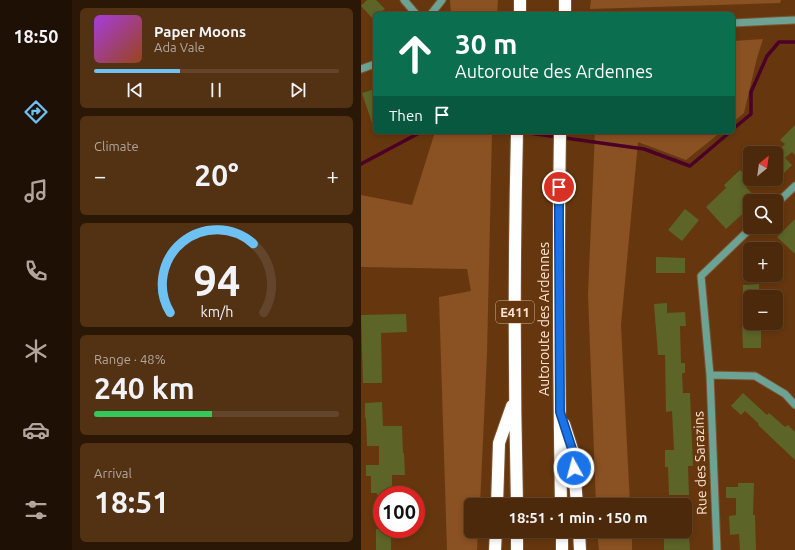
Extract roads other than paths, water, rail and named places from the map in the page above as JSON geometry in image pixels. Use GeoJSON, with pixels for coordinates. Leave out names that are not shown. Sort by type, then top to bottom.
{"type":"FeatureCollection","features":[{"type":"Feature","properties":{"kind":"highway"},"geometry":{"type":"LineString","coordinates":[[520,12],[521,0]]}},
{"type":"Feature","properties":{"kind":"highway"},"geometry":{"type":"LineString","coordinates":[[565,0],[565,12]]}},
{"type":"Feature","properties":{"kind":"highway","name":"Autoroute des Ardennes"},"geometry":{"type":"LineString","coordinates":[[517,134],[515,225],[517,498]]}},
{"type":"Feature","properties":{"kind":"highway","name":"Autoroute des Ardennes"},"geometry":{"type":"LineString","coordinates":[[560,134],[559,228],[561,498]]}},
{"type":"Feature","properties":{"kind":"highway"},"geometry":{"type":"LineString","coordinates":[[497,498],[499,443],[515,400]]}},
{"type":"Feature","properties":{"kind":"highway"},"geometry":{"type":"LineString","coordinates":[[560,412],[573,452],[576,498]]}},
{"type":"Feature","properties":{"kind":"highway"},"geometry":{"type":"LineString","coordinates":[[495,550],[496,538]]}},
{"type":"Feature","properties":{"kind":"highway"},"geometry":{"type":"LineString","coordinates":[[517,538],[517,550]]}},
{"type":"Feature","properties":{"kind":"highway"},"geometry":{"type":"LineString","coordinates":[[562,538],[562,550]]}},
{"type":"Feature","properties":{"kind":"highway"},"geometry":{"type":"LineString","coordinates":[[579,538],[580,550]]}},
{"type":"Feature","properties":{"kind":"street"},"geometry":{"type":"LineString","coordinates":[[404,0],[414,12]]}},
{"type":"Feature","properties":{"kind":"street"},"geometry":{"type":"LineString","coordinates":[[433,12],[442,0]]}},
{"type":"Feature","properties":{"kind":"street"},"geometry":{"type":"LineString","coordinates":[[735,24],[795,20]]}},
{"type":"Feature","properties":{"kind":"street"},"geometry":{"type":"LineString","coordinates":[[361,69],[373,65]]}},
{"type":"Feature","properties":{"kind":"street"},"geometry":{"type":"LineString","coordinates":[[783,197],[795,186]]}},
{"type":"Feature","properties":{"kind":"street","name":"Rue des Sarazins"},"geometry":{"type":"LineString","coordinates":[[717,550],[710,375],[701,276],[745,234]]}},
{"type":"Feature","properties":{"kind":"street"},"geometry":{"type":"LineString","coordinates":[[710,375],[755,376],[785,394],[795,405]]}},
{"type":"Feature","properties":{"kind":"waterway"},"geometry":{"type":"LineString","coordinates":[[735,127],[751,114],[751,92],[767,56],[779,42],[795,42]]}},
{"type":"Feature","properties":{"kind":"waterway"},"geometry":{"type":"LineString","coordinates":[[361,164],[417,134]]}},
{"type":"Feature","properties":{"kind":"waterway"},"geometry":{"type":"LineString","coordinates":[[536,134],[644,149],[690,166],[728,134]]}}]}
